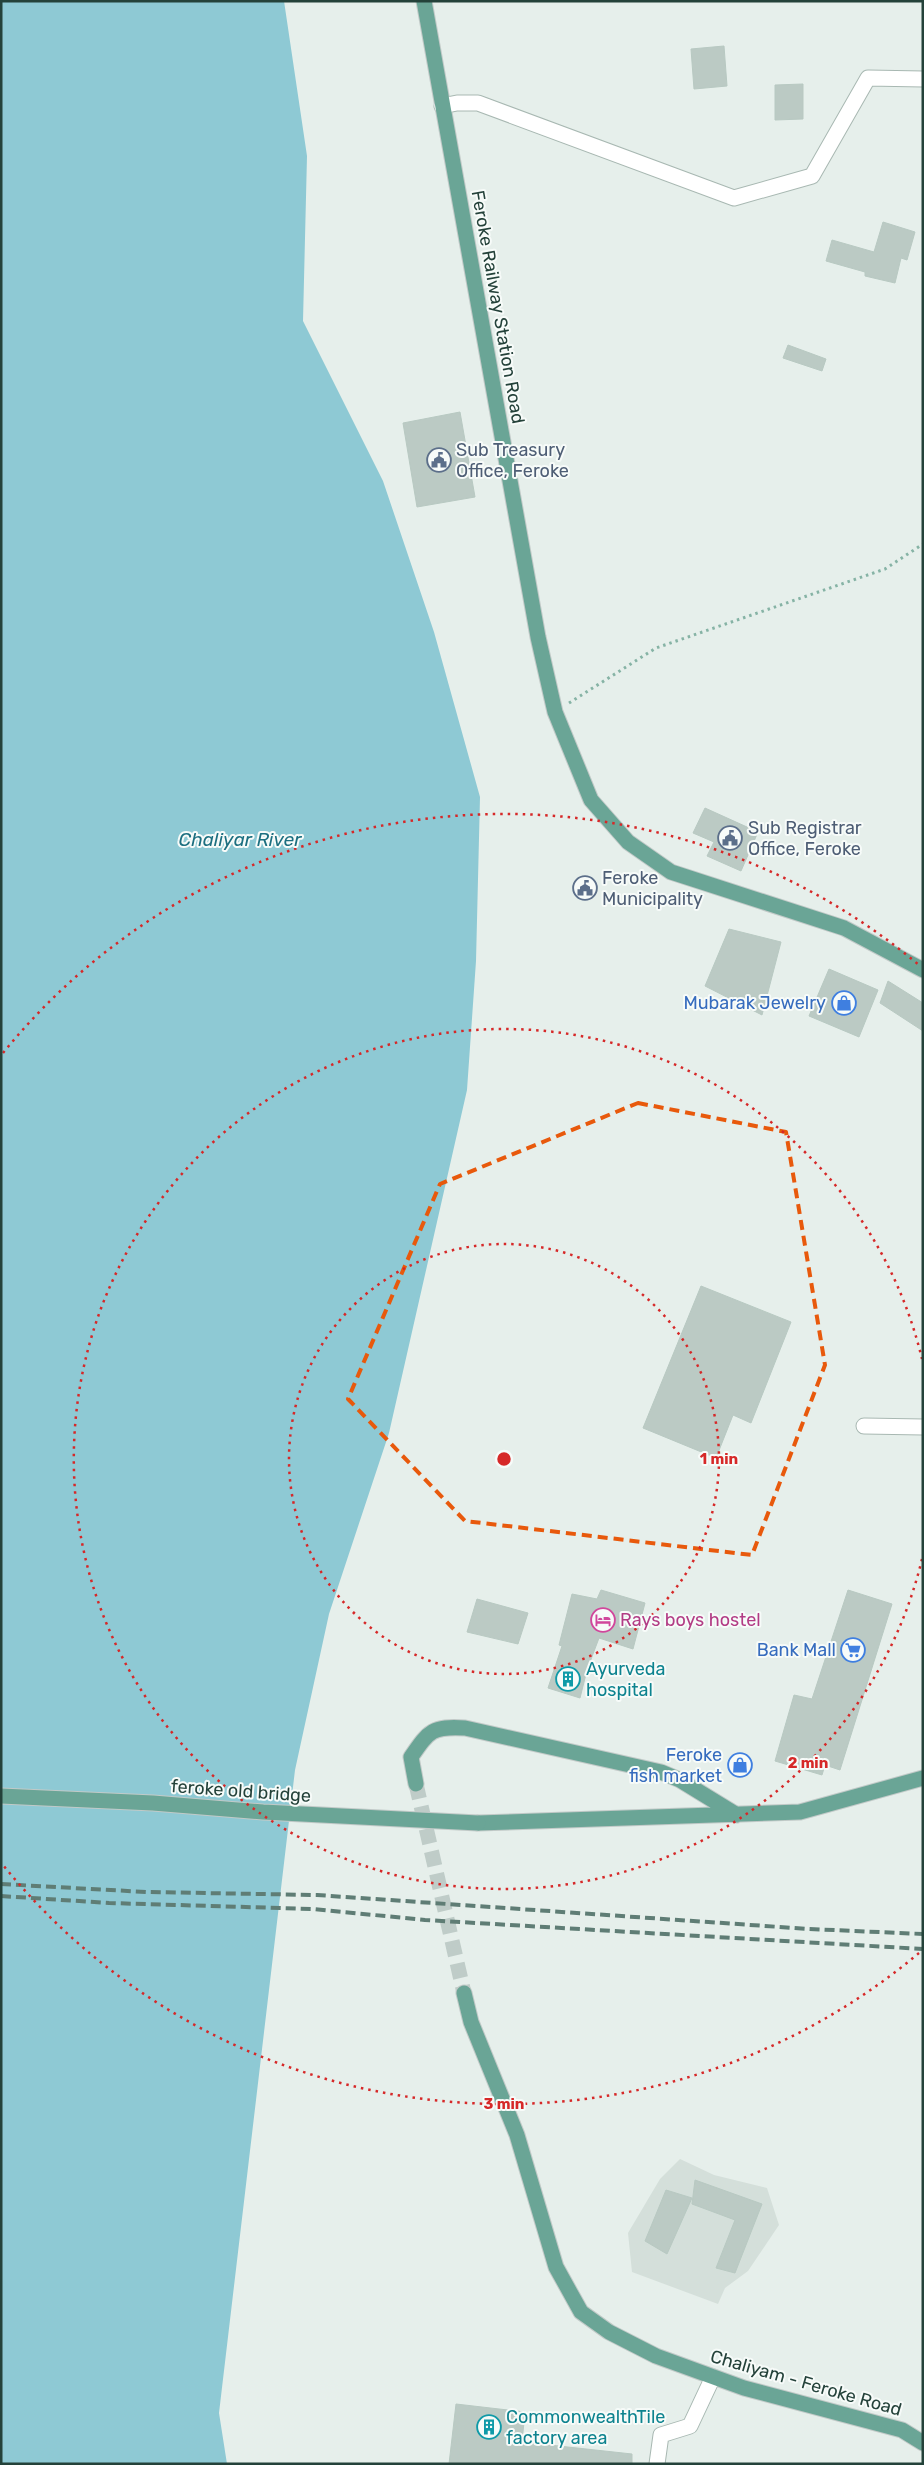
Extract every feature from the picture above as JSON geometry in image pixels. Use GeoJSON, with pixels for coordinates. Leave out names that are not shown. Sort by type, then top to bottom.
{"type":"FeatureCollection","features":[{"type":"Feature","properties":{"kind":"main road","name":"Feroke Railway Station Road"},"geometry":{"type":"LineString","coordinates":[[424,1],[538,637],[556,712],[591,800],[628,842],[671,872],[844,928],[923,970]]}},
{"type":"Feature","properties":{"kind":"main road"},"geometry":{"type":"LineString","coordinates":[[416,1784],[411,1756],[426,1735],[443,1727],[465,1728],[661,1772],[680,1780],[737,1815],[800,1812],[923,1778]]}},
{"type":"Feature","properties":{"kind":"main road","name":"feroke old bridge"},"geometry":{"type":"LineString","coordinates":[[1,1796],[153,1803],[263,1812],[478,1823],[737,1815]]}},
{"type":"Feature","properties":{"kind":"main road","name":"Chaliyam - Feroke Road"},"geometry":{"type":"LineString","coordinates":[[464,1993],[471,2022],[517,2135],[556,2267],[581,2312],[609,2332],[656,2356],[744,2388],[902,2430],[923,2443]]}},
{"type":"Feature","properties":{"kind":"street"},"geometry":{"type":"LineString","coordinates":[[442,106],[456,103],[478,103],[734,198],[812,176],[868,78],[923,79]]}},
{"type":"Feature","properties":{"kind":"street"},"geometry":{"type":"LineString","coordinates":[[864,1426],[923,1427]]}},
{"type":"Feature","properties":{"kind":"street"},"geometry":{"type":"LineString","coordinates":[[657,2464],[661,2435],[690,2426],[713,2377]]}},
{"type":"Feature","properties":{"kind":"path"},"geometry":{"type":"LineString","coordinates":[[556,712],[656,648],[885,569],[923,544]]}},
{"type":"Feature","properties":{"kind":"highlighted area"},"geometry":{"type":"Polygon","coordinates":[[[638,1103],[786,1132],[825,1365],[752,1555],[465,1521],[348,1399],[440,1184],[638,1103]]]}},
{"type":"Feature","properties":{"kind":"shaded area"},"geometry":{"type":"Polygon","coordinates":[[[680,2159],[714,2175],[767,2188],[779,2225],[748,2271],[725,2288],[718,2304],[632,2272],[628,2233],[660,2179],[680,2159]]]}},
{"type":"Feature","properties":{"kind":"water","name":"Chaliyar River"},"geometry":{"type":"Polygon","coordinates":[[[1,1],[284,1],[307,156],[303,321],[383,481],[434,632],[480,797],[476,961],[467,1090],[389,1433],[329,1614],[295,1770],[219,2413],[227,2464],[1,2464],[1,1]]]}},
{"type":"Feature","properties":{"kind":"building"},"geometry":{"type":"Polygon","coordinates":[[[724,46],[727,86],[694,89],[691,49],[724,46]]]}},
{"type":"Feature","properties":{"kind":"building"},"geometry":{"type":"Polygon","coordinates":[[[803,84],[803,119],[775,120],[775,85],[803,84]]]}},
{"type":"Feature","properties":{"kind":"building"},"geometry":{"type":"Polygon","coordinates":[[[883,222],[915,232],[907,260],[901,258],[895,283],[865,276],[865,272],[826,261],[832,240],[874,252],[883,222]]]}},
{"type":"Feature","properties":{"kind":"building"},"geometry":{"type":"Polygon","coordinates":[[[788,345],[826,359],[822,371],[783,358],[788,345]]]}},
{"type":"Feature","properties":{"kind":"building","name":"Sub Treasury Office, Feroke"},"geometry":{"type":"Polygon","coordinates":[[[460,412],[475,497],[417,507],[403,423],[460,412]]]}},
{"type":"Feature","properties":{"kind":"building","name":"Sub Registrar Office, Feroke"},"geometry":{"type":"Polygon","coordinates":[[[705,808],[758,832],[741,871],[707,856],[714,842],[693,833],[705,808]]]}},
{"type":"Feature","properties":{"kind":"building"},"geometry":{"type":"Polygon","coordinates":[[[729,929],[781,942],[762,1015],[705,986],[729,929]]]}},
{"type":"Feature","properties":{"kind":"building","name":"Mubarak Jewelry"},"geometry":{"type":"Polygon","coordinates":[[[829,969],[878,990],[859,1037],[809,1016],[829,969]]]}},
{"type":"Feature","properties":{"kind":"building"},"geometry":{"type":"Polygon","coordinates":[[[888,981],[923,1003],[923,1031],[880,1003],[888,981]]]}},
{"type":"Feature","properties":{"kind":"building"},"geometry":{"type":"Polygon","coordinates":[[[701,1286],[791,1322],[751,1423],[733,1415],[716,1458],[643,1428],[701,1286]]]}},
{"type":"Feature","properties":{"kind":"building","name":"Rays boys hostel"},"geometry":{"type":"Polygon","coordinates":[[[601,1590],[645,1603],[633,1649],[599,1638],[587,1670],[580,1698],[548,1688],[562,1646],[559,1645],[572,1594],[597,1599],[601,1590]]]}},
{"type":"Feature","properties":{"kind":"building","name":"Bank Mall"},"geometry":{"type":"Polygon","coordinates":[[[848,1590],[892,1604],[840,1770],[825,1765],[822,1775],[775,1761],[794,1695],[812,1699],[848,1590]]]}},
{"type":"Feature","properties":{"kind":"building"},"geometry":{"type":"Polygon","coordinates":[[[477,1599],[528,1613],[518,1644],[467,1632],[477,1599]]]}},
{"type":"Feature","properties":{"kind":"building"},"geometry":{"type":"Polygon","coordinates":[[[695,2180],[762,2204],[735,2273],[716,2268],[735,2220],[692,2204],[695,2180]]]}},
{"type":"Feature","properties":{"kind":"building"},"geometry":{"type":"Polygon","coordinates":[[[666,2190],[692,2198],[667,2254],[645,2241],[666,2190]]]}},
{"type":"Feature","properties":{"kind":"building","name":"CommonwealthTile factory area"},"geometry":{"type":"Polygon","coordinates":[[[456,2404],[525,2412],[522,2442],[632,2454],[632,2464],[449,2464],[456,2404]]]}},
{"type":"Feature","properties":{"kind":"tunnel"},"geometry":{"type":"LineString","coordinates":[[416,1784],[464,1993]]}},
{"type":"Feature","properties":{"kind":"railway"},"geometry":{"type":"LineString","coordinates":[[1,1884],[146,1892],[317,1895],[809,1929],[923,1934]]}},
{"type":"Feature","properties":{"kind":"railway"},"geometry":{"type":"LineString","coordinates":[[1,1896],[109,1903],[313,1909],[425,1920],[923,1949]]}},
{"type":"Feature","properties":{"kind":"place","name":"Sub Treasury Office, Feroke"},"geometry":{"type":"Point","coordinates":[439,460]}},
{"type":"Feature","properties":{"kind":"place","name":"Sub Registrar Office, Feroke"},"geometry":{"type":"Point","coordinates":[730,838]}},
{"type":"Feature","properties":{"kind":"place","name":"Feroke Municipality"},"geometry":{"type":"Point","coordinates":[585,888]}},
{"type":"Feature","properties":{"kind":"place","name":"Mubarak Jewelry"},"geometry":{"type":"Point","coordinates":[844,1003]}},
{"type":"Feature","properties":{"kind":"place","name":"Rays boys hostel"},"geometry":{"type":"Point","coordinates":[603,1620]}},
{"type":"Feature","properties":{"kind":"place","name":"Bank Mall"},"geometry":{"type":"Point","coordinates":[853,1650]}},
{"type":"Feature","properties":{"kind":"place","name":"Ayurveda hospital"},"geometry":{"type":"Point","coordinates":[568,1679]}},
{"type":"Feature","properties":{"kind":"place","name":"Feroke fish market"},"geometry":{"type":"Point","coordinates":[740,1765]}},
{"type":"Feature","properties":{"kind":"place","name":"CommonwealthTile factory area"},"geometry":{"type":"Point","coordinates":[489,2427]}}]}
